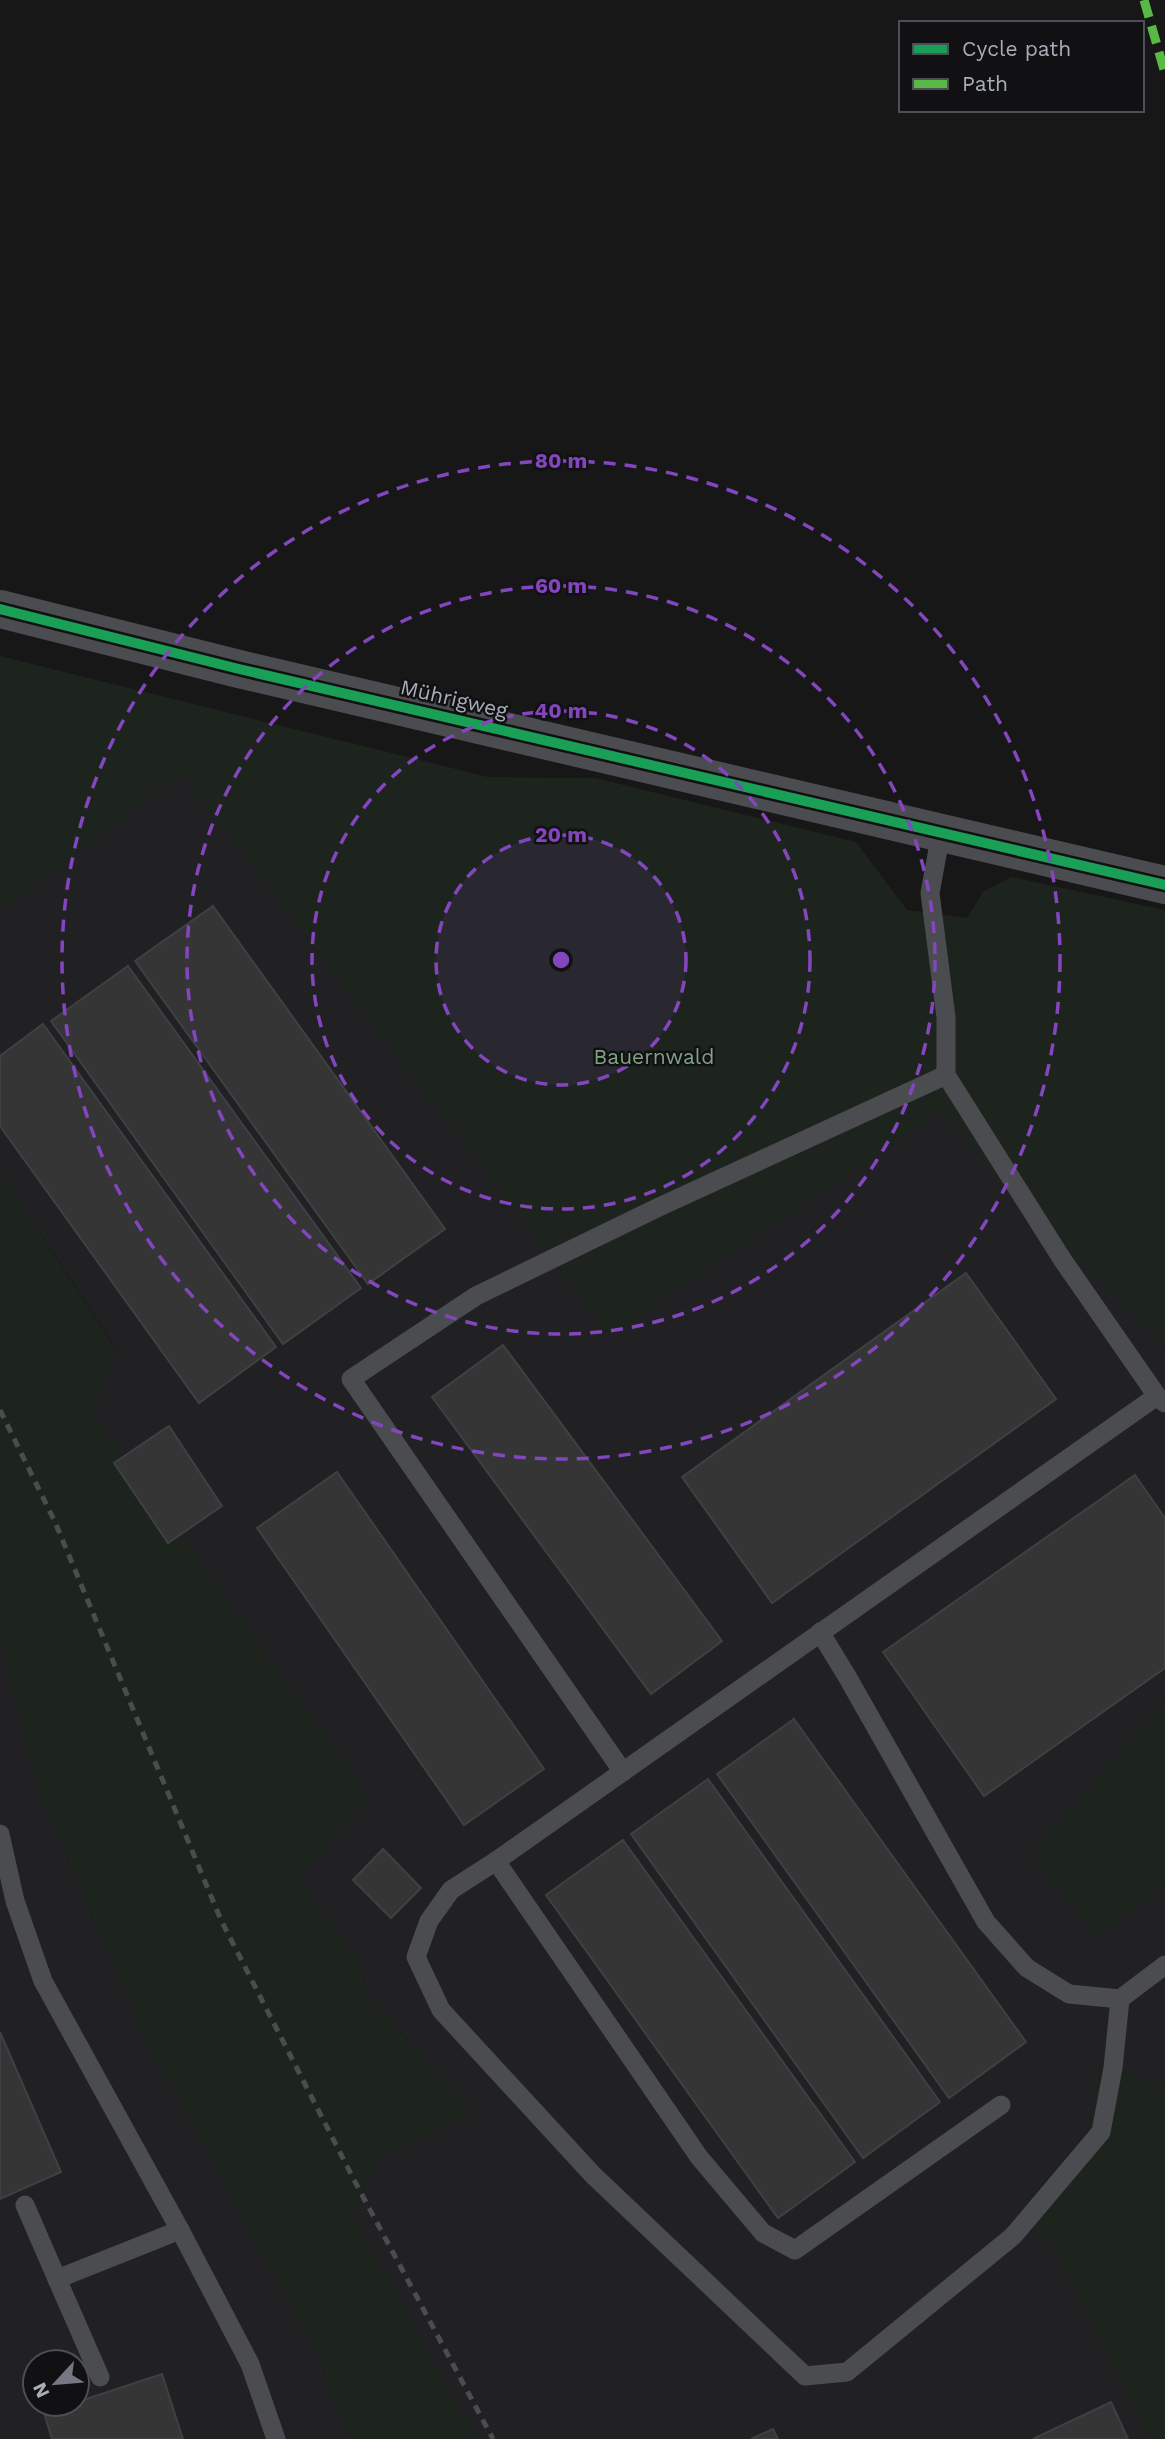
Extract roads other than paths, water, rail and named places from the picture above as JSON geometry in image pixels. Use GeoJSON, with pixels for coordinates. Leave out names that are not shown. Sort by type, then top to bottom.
{"type":"FeatureCollection","features":[{"type":"Feature","properties":{"kind":"street","name":"Mührigweg"},"geometry":{"type":"LineString","coordinates":[[0,609],[252,672],[1165,885]]}},
{"type":"Feature","properties":{"kind":"lane"},"geometry":{"type":"LineString","coordinates":[[941,833],[930,893],[946,1017],[946,1076],[1062,1259],[1161,1399],[820,1632],[451,1891],[429,1921],[416,1957],[441,2010],[593,2175],[805,2376],[847,2372],[1013,2236],[1066,2174],[1101,2132],[1114,2068],[1120,1999]]}},
{"type":"Feature","properties":{"kind":"lane"},"geometry":{"type":"LineString","coordinates":[[622,1772],[351,1379],[475,1296],[659,1207],[946,1076]]}},
{"type":"Feature","properties":{"kind":"lane"},"geometry":{"type":"LineString","coordinates":[[820,1632],[986,1922],[1027,1968],[1069,1994],[1120,1999],[1165,1965]]}},
{"type":"Feature","properties":{"kind":"lane"},"geometry":{"type":"LineString","coordinates":[[0,1834],[15,1901],[43,1981],[180,2230],[250,2364],[276,2439]]}},
{"type":"Feature","properties":{"kind":"lane"},"geometry":{"type":"LineString","coordinates":[[496,1861],[699,2157],[763,2233],[795,2250],[1001,2105]]}},
{"type":"Feature","properties":{"kind":"lane"},"geometry":{"type":"LineString","coordinates":[[26,2205],[100,2377]]}},
{"type":"Feature","properties":{"kind":"lane"},"geometry":{"type":"LineString","coordinates":[[57,2279],[180,2230]]}},
{"type":"Feature","properties":{"kind":"railway"},"geometry":{"type":"LineString","coordinates":[[0,1410],[55,1522],[221,1920],[353,2178],[493,2439]]}},
{"type":"Feature","properties":{"kind":"park label","name":"Bauernwald"},"geometry":{"type":"Point","coordinates":[654,1057]}}]}
